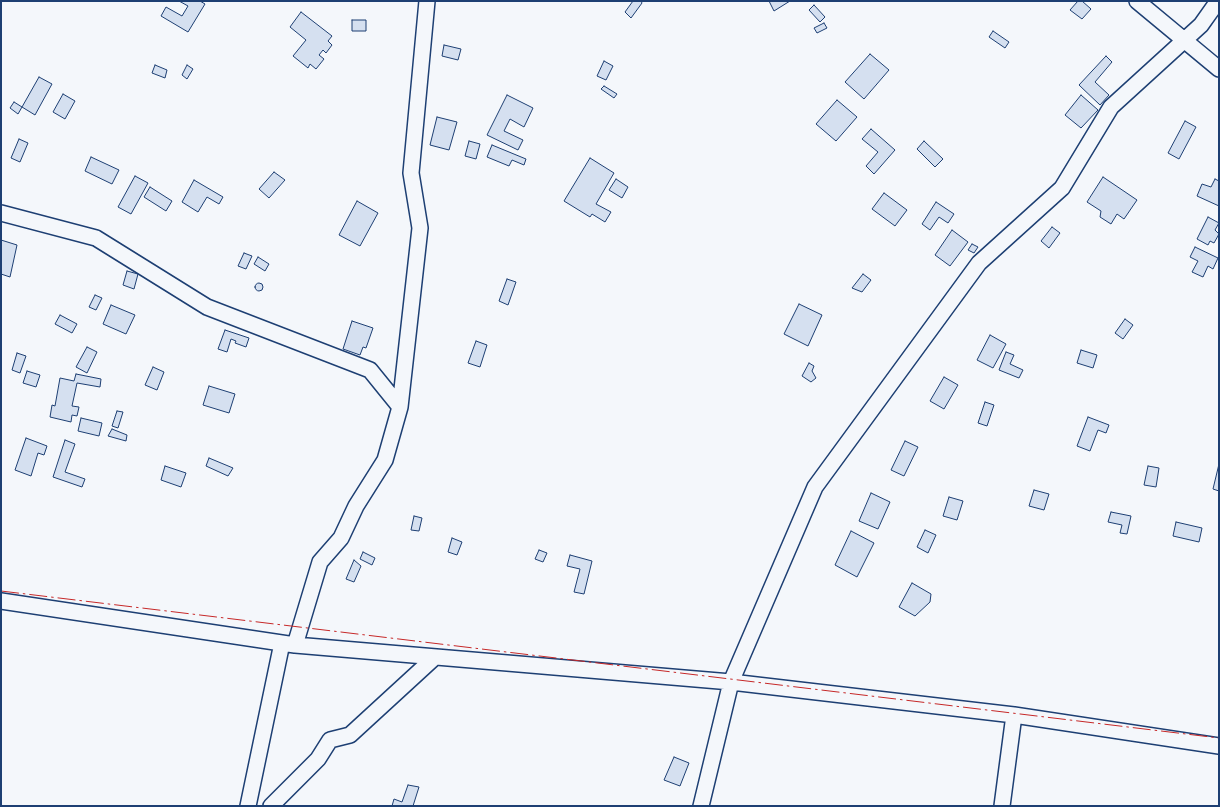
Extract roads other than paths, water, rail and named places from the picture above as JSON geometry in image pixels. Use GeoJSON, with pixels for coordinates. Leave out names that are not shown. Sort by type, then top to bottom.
{"type":"FeatureCollection","features":[{"type":"Feature","properties":{"kind":"street"},"geometry":{"type":"LineString","coordinates":[[248,806],[288,644],[320,562],[341,538],[356,506],[385,460],[400,407],[420,228],[411,173],[427,1]]}},
{"type":"Feature","properties":{"kind":"street"},"geometry":{"type":"LineString","coordinates":[[1137,1],[1219,69]]}},
{"type":"Feature","properties":{"kind":"street"},"geometry":{"type":"LineString","coordinates":[[701,806],[731,682],[815,487],[980,263],[1062,188],[1111,107],[1201,25],[1218,1]]}},
{"type":"Feature","properties":{"kind":"street"},"geometry":{"type":"LineString","coordinates":[[1,213],[96,238],[207,307],[370,370],[400,407]]}},
{"type":"Feature","properties":{"kind":"street"},"geometry":{"type":"LineString","coordinates":[[1,601],[288,644],[731,682],[1014,715],[1219,746]]}},
{"type":"Feature","properties":{"kind":"street"},"geometry":{"type":"LineString","coordinates":[[270,806],[318,759],[330,740],[350,735],[435,657]]}},
{"type":"Feature","properties":{"kind":"street"},"geometry":{"type":"LineString","coordinates":[[1002,806],[1014,715]]}}]}
